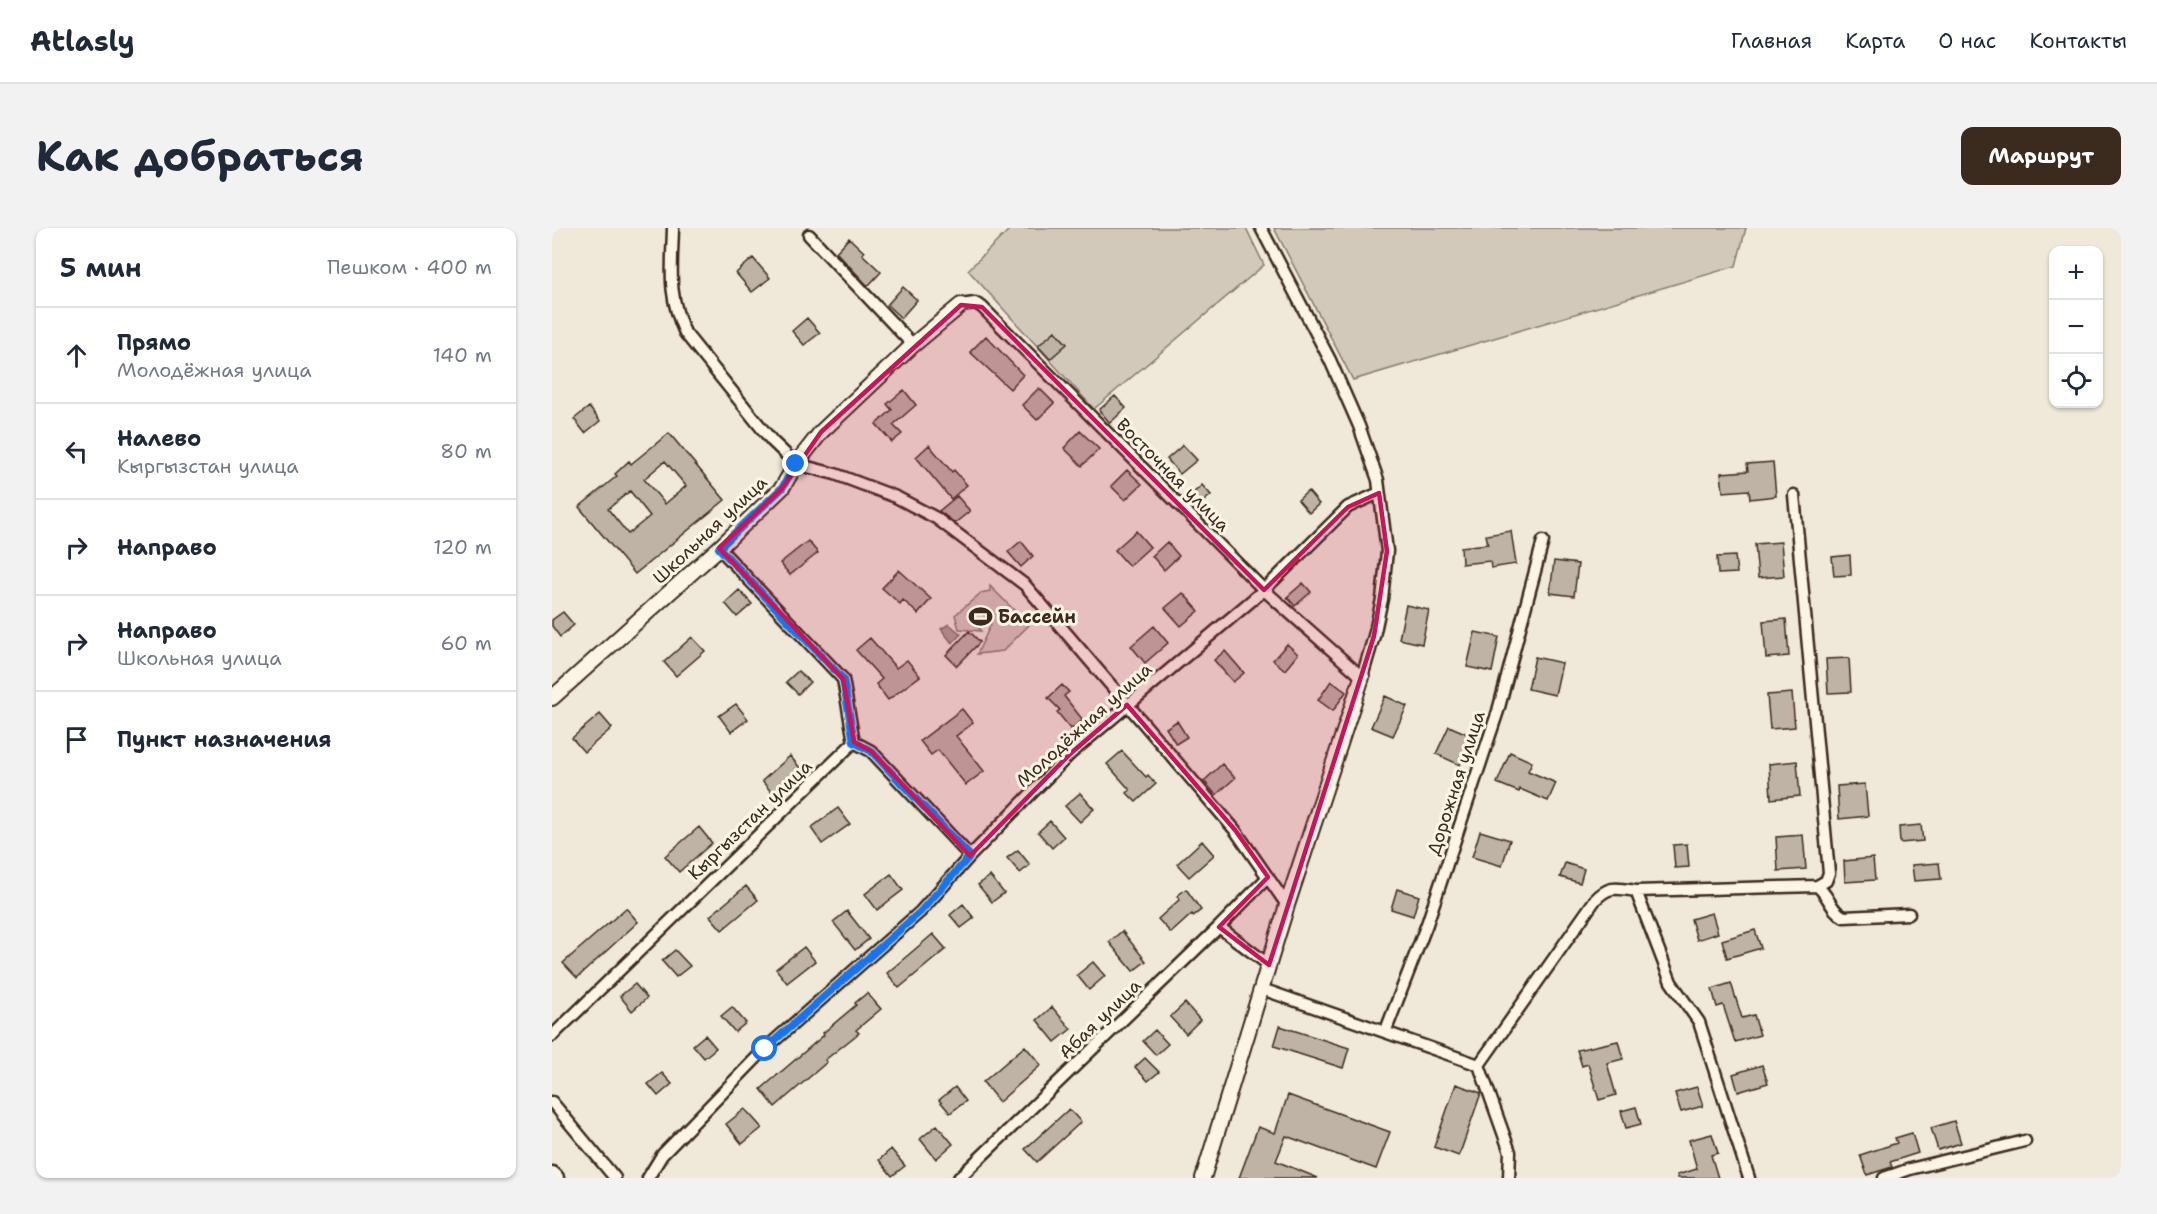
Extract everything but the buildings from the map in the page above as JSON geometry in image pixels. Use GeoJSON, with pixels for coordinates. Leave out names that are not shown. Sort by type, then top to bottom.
{"type":"FeatureCollection","features":[{"type":"Feature","properties":{"kind":"street"},"geometry":{"type":"LineString","coordinates":[[673,228],[671,291],[675,312],[685,333],[772,441],[796,464],[834,474],[885,493],[936,518],[1025,585],[1236,830],[1287,905]]}},
{"type":"Feature","properties":{"kind":"street"},"geometry":{"type":"LineString","coordinates":[[1203,1178],[1287,905],[1362,677],[1378,617],[1387,551],[1377,480],[1359,426],[1330,360],[1261,228]]}},
{"type":"Feature","properties":{"kind":"street"},"geometry":{"type":"LineString","coordinates":[[809,235],[913,345]]}},
{"type":"Feature","properties":{"kind":"street","name":"Восточная улица"},"geometry":{"type":"LineString","coordinates":[[961,305],[975,303],[982,307],[1264,590],[1362,677]]}},
{"type":"Feature","properties":{"kind":"street","name":"Школьная улица"},"geometry":{"type":"LineString","coordinates":[[552,698],[719,548],[782,488],[796,464],[821,432],[913,345],[961,305]]}},
{"type":"Feature","properties":{"kind":"street","name":"Молодёжная улица"},"geometry":{"type":"LineString","coordinates":[[648,1178],[662,1155],[765,1049],[920,912],[970,856],[1070,754],[1264,590],[1348,507],[1379,493]]}},
{"type":"Feature","properties":{"kind":"street"},"geometry":{"type":"LineString","coordinates":[[1479,1065],[1595,900],[1604,891],[1616,888],[1636,891],[1817,886],[1826,881],[1829,873],[1794,495]]}},
{"type":"Feature","properties":{"kind":"street","name":"Дорожная улица"},"geometry":{"type":"LineString","coordinates":[[1386,1030],[1427,924],[1498,711],[1543,541]]}},
{"type":"Feature","properties":{"kind":"street"},"geometry":{"type":"LineString","coordinates":[[719,548],[843,679],[854,742],[871,751],[970,856]]}},
{"type":"Feature","properties":{"kind":"street","name":"Кыргызстан улица"},"geometry":{"type":"LineString","coordinates":[[552,1036],[854,742]]}},
{"type":"Feature","properties":{"kind":"street","name":"Абая улица"},"geometry":{"type":"LineString","coordinates":[[959,1178],[1268,877]]}},
{"type":"Feature","properties":{"kind":"street"},"geometry":{"type":"LineString","coordinates":[[1817,886],[1825,892],[1837,914],[1844,917],[1909,914]]}},
{"type":"Feature","properties":{"kind":"street"},"geometry":{"type":"LineString","coordinates":[[1636,891],[1671,982],[1699,1022],[1749,1178]]}},
{"type":"Feature","properties":{"kind":"street"},"geometry":{"type":"LineString","coordinates":[[1219,927],[1269,965]]}},
{"type":"Feature","properties":{"kind":"street"},"geometry":{"type":"LineString","coordinates":[[1262,989],[1386,1030],[1479,1065],[1510,1152],[1509,1178]]}},
{"type":"Feature","properties":{"kind":"street"},"geometry":{"type":"LineString","coordinates":[[552,1102],[615,1178]]}},
{"type":"Feature","properties":{"kind":"street"},"geometry":{"type":"LineString","coordinates":[[1884,1178],[1912,1173],[2025,1141]]}},
{"type":"Feature","properties":{"kind":"highlighted area"},"geometry":{"type":"Polygon","coordinates":[[[961,305],[982,307],[1264,590],[1348,507],[1379,493],[1387,551],[1374,636],[1269,965],[1219,927],[1268,877],[1235,830],[1127,705],[1070,754],[970,856],[871,751],[854,742],[843,679],[719,548],[782,488],[821,432],[961,305]]]}},
{"type":"Feature","properties":{"kind":"shaded area"},"geometry":{"type":"Polygon","coordinates":[[[1011,228],[1246,228],[1264,265],[1094,409],[968,270],[1011,228]]]}},
{"type":"Feature","properties":{"kind":"shaded area"},"geometry":{"type":"Polygon","coordinates":[[[1274,228],[1746,228],[1736,266],[1353,380],[1274,228]]]}},
{"type":"Feature","properties":{"kind":"shaded area"},"geometry":{"type":"Polygon","coordinates":[[[990,586],[1029,625],[1003,651],[977,654],[991,624],[979,609],[970,615],[981,631],[959,629],[955,615],[981,593],[990,591],[990,586]]]}},
{"type":"Feature","properties":{"kind":"shaded area","name":"Бассейн"},"geometry":{"type":"Polygon","coordinates":[[[949,624],[961,634],[952,643],[941,629],[949,624]]]}},
{"type":"Feature","properties":{"kind":"place","name":"Бассейн"},"geometry":{"type":"Point","coordinates":[980,617]}},
{"type":"Feature","properties":{"kind":"route"},"geometry":{"type":"LineString","coordinates":[[765,1049],[920,912],[970,856],[871,751],[854,742],[843,679],[719,548],[782,488],[796,464]]}}]}
